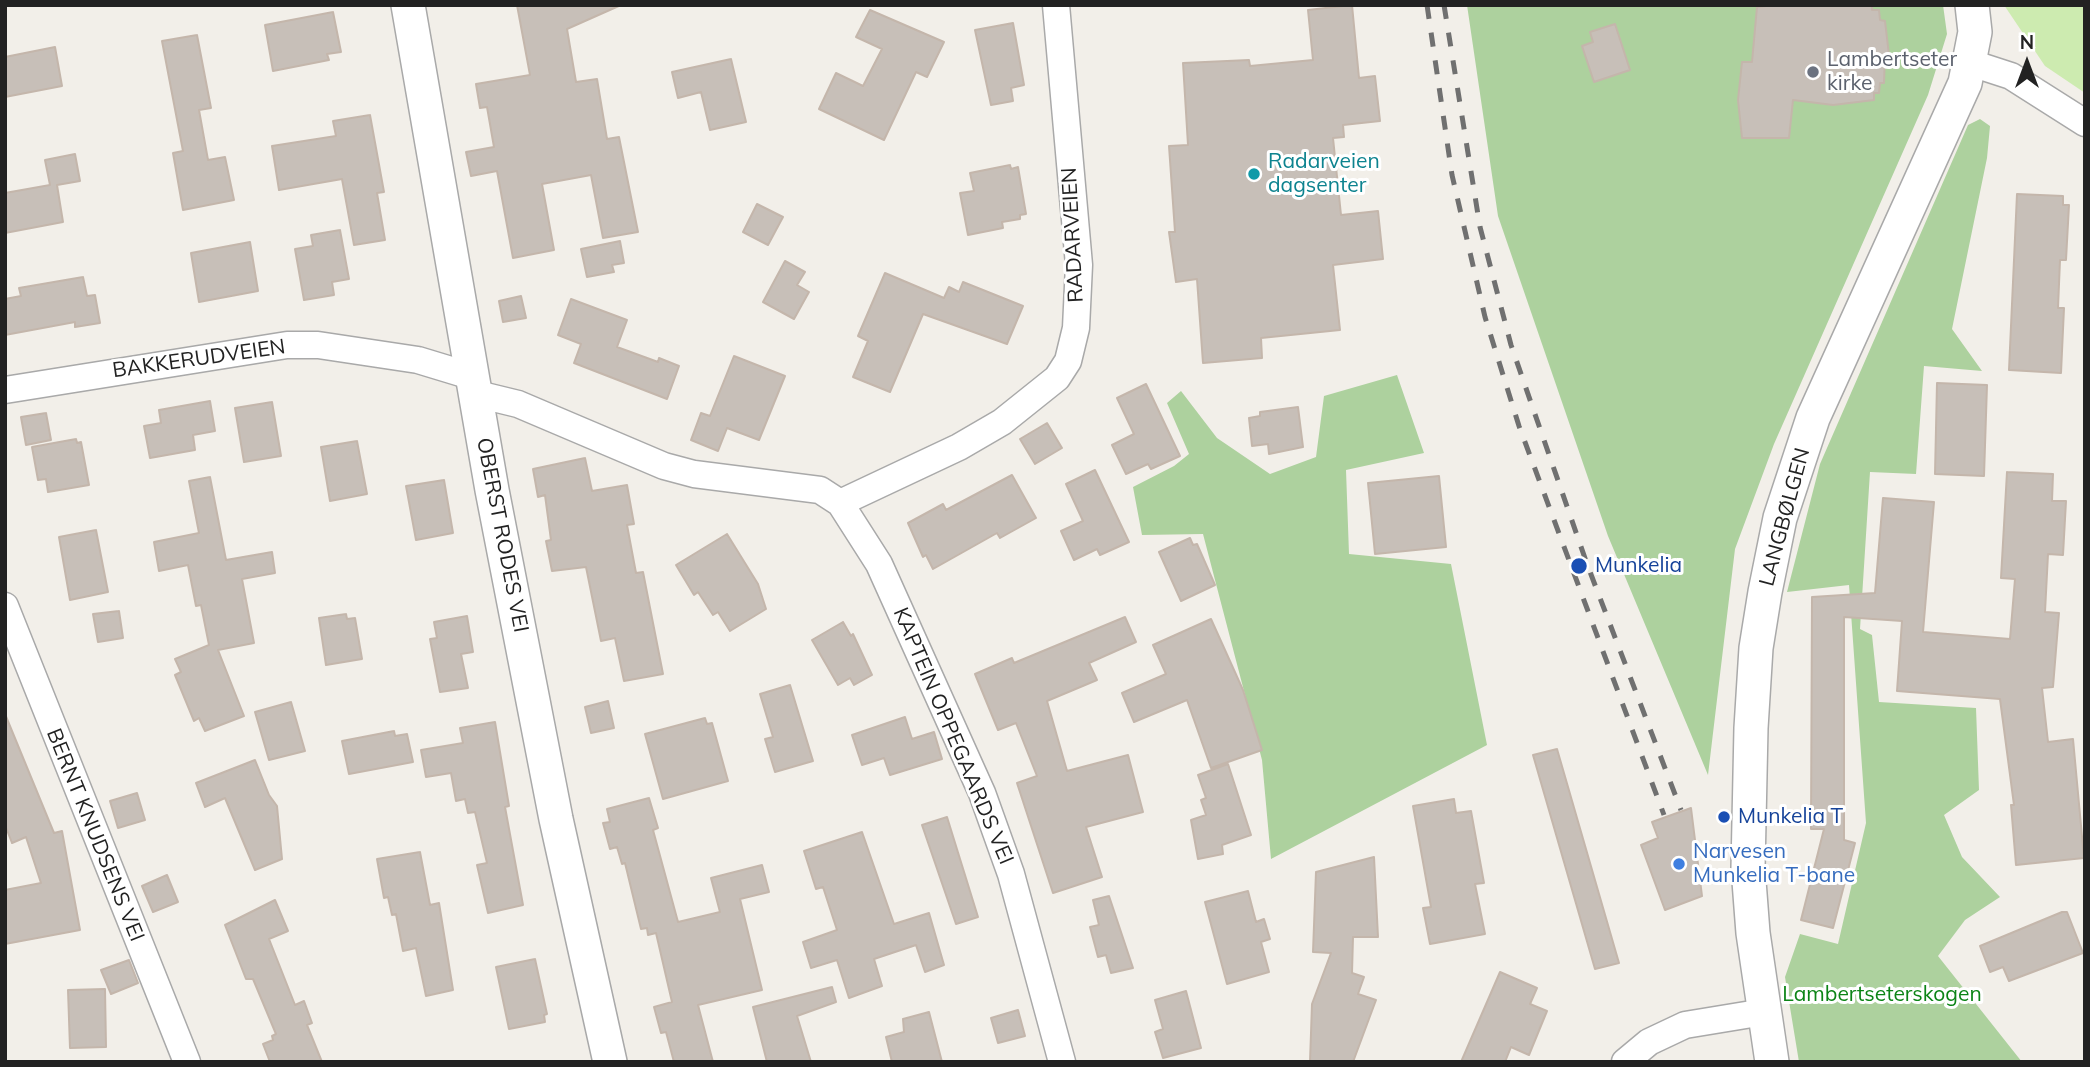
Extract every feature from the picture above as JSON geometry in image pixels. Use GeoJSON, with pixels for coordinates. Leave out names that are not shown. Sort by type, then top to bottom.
{"type":"FeatureCollection","features":[{"type":"Feature","properties":{"kind":"street","name":"OBERST RODES VEI"},"geometry":{"type":"LineString","coordinates":[[408,5],[475,386],[556,819],[610,1062]]}},
{"type":"Feature","properties":{"kind":"street","name":"RADARVEIEN"},"geometry":{"type":"LineString","coordinates":[[840,503],[959,447],[1002,422],[1057,378],[1068,361],[1076,328],[1079,265],[1056,5]]}},
{"type":"Feature","properties":{"kind":"street","name":"LANGBØLGEN"},"geometry":{"type":"LineString","coordinates":[[1772,1062],[1748,868],[1749,774],[1756,648],[1780,518],[1813,418],[1960,92],[1971,62],[1975,32],[1972,5]]}},
{"type":"Feature","properties":{"kind":"street"},"geometry":{"type":"LineString","coordinates":[[1971,62],[2011,76],[2085,123]]}},
{"type":"Feature","properties":{"kind":"street","name":"BAKKERUDVEIEN"},"geometry":{"type":"LineString","coordinates":[[5,390],[287,345],[318,345],[418,360],[664,466],[694,474],[820,490],[840,503]]}},
{"type":"Feature","properties":{"kind":"street","name":"KAPTEIN OPPEGAARDS VEI"},"geometry":{"type":"LineString","coordinates":[[840,503],[879,564],[982,793],[1011,874],[1062,1062]]}},
{"type":"Feature","properties":{"kind":"street","name":"BERNT KNUDSENS VEI"},"geometry":{"type":"LineString","coordinates":[[5,606],[187,1062]]}},
{"type":"Feature","properties":{"kind":"street"},"geometry":{"type":"LineString","coordinates":[[1625,1062],[1649,1042],[1685,1025],[1764,1013]]}},
{"type":"Feature","properties":{"kind":"green space"},"geometry":{"type":"Polygon","coordinates":[[[1467,5],[1943,5],[1947,34],[1928,95],[1774,444],[1735,549],[1708,775],[1608,536],[1498,216],[1467,5]]]}},
{"type":"Feature","properties":{"kind":"green space"},"geometry":{"type":"Polygon","coordinates":[[[2004,5],[2085,5],[2085,93],[2045,66],[2004,5]]]}},
{"type":"Feature","properties":{"kind":"green space","name":"Lambertseterskogen"},"geometry":{"type":"Polygon","coordinates":[[[1980,119],[1990,126],[1987,158],[1952,329],[1982,371],[1924,366],[1916,474],[1870,472],[1860,629],[1872,635],[1879,702],[1976,708],[1979,790],[1944,815],[1962,857],[2000,897],[1965,920],[1938,956],[2022,1062],[1799,1062],[1785,977],[1800,934],[1838,944],[1866,823],[1849,585],[1787,592],[1820,464],[1968,125],[1980,119]]]}},
{"type":"Feature","properties":{"kind":"green space"},"geometry":{"type":"Polygon","coordinates":[[[1397,375],[1424,453],[1346,470],[1349,554],[1451,564],[1487,745],[1271,859],[1262,760],[1203,534],[1142,535],[1133,487],[1174,466],[1189,454],[1167,403],[1181,391],[1217,438],[1270,474],[1316,457],[1324,396],[1397,375]]]}},
{"type":"Feature","properties":{"kind":"building"},"geometry":{"type":"Polygon","coordinates":[[[517,5],[621,5],[567,29],[576,82],[597,79],[607,139],[619,137],[638,232],[603,238],[591,175],[542,184],[554,250],[513,258],[497,171],[471,176],[466,152],[494,147],[487,107],[480,108],[476,84],[530,75],[517,5]]]}},
{"type":"Feature","properties":{"kind":"building","name":"Radarveien dagsenter"},"geometry":{"type":"Polygon","coordinates":[[[1352,5],[1359,78],[1375,76],[1380,121],[1343,125],[1344,137],[1333,138],[1341,215],[1378,211],[1383,259],[1333,265],[1340,330],[1261,338],[1262,358],[1203,363],[1197,279],[1176,282],[1169,232],[1175,232],[1169,146],[1188,145],[1183,63],[1249,60],[1250,66],[1313,60],[1308,10],[1352,5]]]}},
{"type":"Feature","properties":{"kind":"building","name":"Lambertseter kirke"},"geometry":{"type":"Polygon","coordinates":[[[1872,5],[1872,10],[1879,10],[1880,20],[1885,21],[1889,55],[1885,55],[1884,83],[1880,83],[1879,93],[1874,93],[1874,100],[1833,105],[1793,100],[1789,138],[1742,138],[1738,100],[1742,62],[1752,62],[1757,7],[1872,5]]]}},
{"type":"Feature","properties":{"kind":"building"},"geometry":{"type":"Polygon","coordinates":[[[870,10],[944,42],[927,77],[916,72],[884,140],[819,109],[836,73],[863,86],[882,49],[856,37],[870,10]]]}},
{"type":"Feature","properties":{"kind":"building"},"geometry":{"type":"Polygon","coordinates":[[[333,12],[341,52],[327,54],[329,60],[273,71],[265,25],[333,12]]]}},
{"type":"Feature","properties":{"kind":"building"},"geometry":{"type":"Polygon","coordinates":[[[1013,23],[1024,85],[1011,88],[1013,101],[991,105],[975,30],[1013,23]]]}},
{"type":"Feature","properties":{"kind":"building"},"geometry":{"type":"Polygon","coordinates":[[[1615,24],[1630,70],[1594,82],[1582,46],[1593,42],[1590,32],[1615,24]]]}},
{"type":"Feature","properties":{"kind":"building"},"geometry":{"type":"Polygon","coordinates":[[[197,35],[211,108],[199,110],[208,160],[225,157],[234,200],[183,210],[173,153],[183,151],[162,41],[197,35]]]}},
{"type":"Feature","properties":{"kind":"building"},"geometry":{"type":"Polygon","coordinates":[[[55,47],[62,86],[5,97],[5,57],[55,47]]]}},
{"type":"Feature","properties":{"kind":"building"},"geometry":{"type":"Polygon","coordinates":[[[731,59],[746,122],[710,130],[701,92],[678,98],[672,72],[731,59]]]}},
{"type":"Feature","properties":{"kind":"building"},"geometry":{"type":"Polygon","coordinates":[[[370,115],[384,192],[377,193],[385,240],[354,245],[342,179],[279,190],[272,146],[336,136],[333,121],[370,115]]]}},
{"type":"Feature","properties":{"kind":"building"},"geometry":{"type":"Polygon","coordinates":[[[75,154],[80,181],[57,185],[63,222],[5,233],[5,193],[50,185],[45,160],[75,154]]]}},
{"type":"Feature","properties":{"kind":"building"},"geometry":{"type":"Polygon","coordinates":[[[1010,165],[1011,169],[1018,167],[1026,214],[1020,215],[1020,219],[1002,222],[1003,228],[968,235],[960,193],[974,191],[970,173],[1010,165]]]}},
{"type":"Feature","properties":{"kind":"building"},"geometry":{"type":"Polygon","coordinates":[[[2017,194],[2063,196],[2063,205],[2069,205],[2066,260],[2060,260],[2058,308],[2064,308],[2061,373],[2009,370],[2017,194]]]}},
{"type":"Feature","properties":{"kind":"building"},"geometry":{"type":"Polygon","coordinates":[[[757,204],[783,217],[768,245],[743,232],[757,204]]]}},
{"type":"Feature","properties":{"kind":"building"},"geometry":{"type":"Polygon","coordinates":[[[340,230],[349,279],[332,282],[334,295],[304,300],[295,249],[313,246],[311,235],[340,230]]]}},
{"type":"Feature","properties":{"kind":"building"},"geometry":{"type":"Polygon","coordinates":[[[620,241],[624,263],[612,265],[614,272],[587,277],[581,249],[620,241]]]}},
{"type":"Feature","properties":{"kind":"building"},"geometry":{"type":"Polygon","coordinates":[[[250,242],[258,291],[199,302],[191,253],[250,242]]]}},
{"type":"Feature","properties":{"kind":"building"},"geometry":{"type":"Polygon","coordinates":[[[785,261],[805,272],[797,285],[809,292],[794,319],[763,302],[785,261]]]}},
{"type":"Feature","properties":{"kind":"building"},"geometry":{"type":"Polygon","coordinates":[[[885,273],[944,298],[949,287],[959,292],[963,282],[1023,306],[1007,344],[923,314],[890,392],[853,377],[868,341],[858,336],[885,273]]]}},
{"type":"Feature","properties":{"kind":"building"},"geometry":{"type":"Polygon","coordinates":[[[83,277],[87,296],[95,295],[100,323],[75,327],[75,322],[5,335],[5,299],[21,296],[19,288],[83,277]]]}},
{"type":"Feature","properties":{"kind":"building"},"geometry":{"type":"Polygon","coordinates":[[[521,296],[526,318],[503,322],[499,301],[521,296]]]}},
{"type":"Feature","properties":{"kind":"building"},"geometry":{"type":"Polygon","coordinates":[[[571,299],[627,320],[617,347],[658,362],[659,358],[679,366],[667,399],[574,363],[581,344],[558,335],[571,299]]]}},
{"type":"Feature","properties":{"kind":"building"},"geometry":{"type":"Polygon","coordinates":[[[734,356],[785,376],[759,440],[727,428],[718,451],[691,440],[701,413],[710,416],[734,356]]]}},
{"type":"Feature","properties":{"kind":"building"},"geometry":{"type":"Polygon","coordinates":[[[1937,383],[1987,385],[1984,476],[1935,474],[1937,383]]]}},
{"type":"Feature","properties":{"kind":"building"},"geometry":{"type":"Polygon","coordinates":[[[1146,384],[1180,456],[1151,469],[1148,464],[1126,474],[1112,445],[1134,434],[1117,398],[1146,384]]]}},
{"type":"Feature","properties":{"kind":"building"},"geometry":{"type":"Polygon","coordinates":[[[210,401],[215,431],[193,435],[195,450],[150,458],[144,426],[161,423],[159,410],[210,401]]]}},
{"type":"Feature","properties":{"kind":"building"},"geometry":{"type":"Polygon","coordinates":[[[272,402],[281,456],[244,462],[235,408],[272,402]]]}},
{"type":"Feature","properties":{"kind":"building"},"geometry":{"type":"Polygon","coordinates":[[[1298,407],[1303,447],[1269,454],[1268,444],[1252,446],[1249,418],[1260,416],[1260,412],[1298,407]]]}},
{"type":"Feature","properties":{"kind":"building"},"geometry":{"type":"Polygon","coordinates":[[[46,413],[51,440],[26,445],[21,417],[46,413]]]}},
{"type":"Feature","properties":{"kind":"building"},"geometry":{"type":"Polygon","coordinates":[[[1047,423],[1062,448],[1035,464],[1020,439],[1047,423]]]}},
{"type":"Feature","properties":{"kind":"building"},"geometry":{"type":"Polygon","coordinates":[[[76,439],[77,443],[81,442],[89,485],[48,492],[46,479],[38,480],[32,447],[76,439]]]}},
{"type":"Feature","properties":{"kind":"building"},"geometry":{"type":"Polygon","coordinates":[[[357,441],[367,494],[330,501],[321,447],[357,441]]]}},
{"type":"Feature","properties":{"kind":"building"},"geometry":{"type":"Polygon","coordinates":[[[585,458],[592,491],[627,485],[634,524],[627,525],[636,573],[643,572],[663,674],[624,681],[615,638],[601,641],[586,567],[552,571],[546,541],[551,540],[545,495],[538,497],[533,469],[585,458]]]}},
{"type":"Feature","properties":{"kind":"building"},"geometry":{"type":"Polygon","coordinates":[[[1095,470],[1129,542],[1100,555],[1097,549],[1074,560],[1061,531],[1083,521],[1066,484],[1095,470]]]}},
{"type":"Feature","properties":{"kind":"building"},"geometry":{"type":"Polygon","coordinates":[[[2007,472],[2053,474],[2052,501],[2066,501],[2063,555],[2048,554],[2045,612],[2059,613],[2053,687],[2042,688],[2048,742],[2073,739],[2084,858],[2016,865],[2011,805],[2014,805],[2000,699],[1897,691],[1902,621],[1844,617],[1844,840],[1855,843],[1833,928],[1801,920],[1824,829],[1811,829],[1812,597],[1875,593],[1883,498],[1934,502],[1923,632],[2010,639],[2015,579],[2001,578],[2007,472]]]}},
{"type":"Feature","properties":{"kind":"building"},"geometry":{"type":"Polygon","coordinates":[[[1012,475],[1036,518],[1000,538],[997,533],[933,569],[926,555],[923,557],[908,523],[943,504],[946,510],[1012,475]]]}},
{"type":"Feature","properties":{"kind":"building"},"geometry":{"type":"Polygon","coordinates":[[[1439,476],[1446,547],[1375,554],[1368,483],[1439,476]]]}},
{"type":"Feature","properties":{"kind":"building"},"geometry":{"type":"Polygon","coordinates":[[[210,477],[226,560],[272,552],[275,573],[242,579],[254,643],[218,650],[244,716],[205,731],[199,718],[194,721],[175,675],[181,672],[175,659],[209,645],[201,605],[196,606],[188,565],[159,571],[154,542],[199,533],[189,481],[210,477]]]}},
{"type":"Feature","properties":{"kind":"building"},"geometry":{"type":"Polygon","coordinates":[[[444,480],[453,533],[416,540],[406,486],[444,480]]]}},
{"type":"Feature","properties":{"kind":"building"},"geometry":{"type":"Polygon","coordinates":[[[96,530],[108,592],[70,600],[59,537],[96,530]]]}},
{"type":"Feature","properties":{"kind":"building"},"geometry":{"type":"Polygon","coordinates":[[[727,534],[758,584],[766,609],[730,631],[718,612],[713,615],[698,592],[694,595],[676,565],[727,534]]]}},
{"type":"Feature","properties":{"kind":"building"},"geometry":{"type":"Polygon","coordinates":[[[1190,538],[1193,545],[1197,544],[1215,585],[1181,601],[1159,552],[1190,538]]]}},
{"type":"Feature","properties":{"kind":"building"},"geometry":{"type":"Polygon","coordinates":[[[119,611],[123,638],[98,642],[93,614],[119,611]]]}},
{"type":"Feature","properties":{"kind":"building"},"geometry":{"type":"Polygon","coordinates":[[[346,614],[347,619],[355,618],[362,659],[326,665],[319,618],[346,614]]]}},
{"type":"Feature","properties":{"kind":"building"},"geometry":{"type":"Polygon","coordinates":[[[467,616],[473,652],[461,654],[468,688],[440,692],[430,639],[437,638],[434,622],[467,616]]]}},
{"type":"Feature","properties":{"kind":"building"},"geometry":{"type":"Polygon","coordinates":[[[1125,617],[1136,642],[1089,663],[1097,680],[1047,701],[1067,771],[1128,755],[1143,812],[1086,827],[1102,877],[1053,893],[1017,783],[1037,776],[1016,723],[998,730],[975,674],[1012,658],[1014,663],[1125,617]]]}},
{"type":"Feature","properties":{"kind":"building"},"geometry":{"type":"Polygon","coordinates":[[[1211,619],[1243,690],[1262,750],[1211,768],[1187,700],[1134,722],[1122,693],[1166,674],[1153,645],[1211,619]]]}},
{"type":"Feature","properties":{"kind":"building"},"geometry":{"type":"Polygon","coordinates":[[[843,622],[851,636],[853,634],[872,675],[854,685],[850,678],[838,685],[812,640],[843,622]]]}},
{"type":"Feature","properties":{"kind":"building"},"geometry":{"type":"Polygon","coordinates":[[[790,685],[813,761],[775,772],[765,739],[773,737],[760,694],[790,685]]]}},
{"type":"Feature","properties":{"kind":"building"},"geometry":{"type":"Polygon","coordinates":[[[608,701],[614,728],[591,733],[585,707],[608,701]]]}},
{"type":"Feature","properties":{"kind":"building"},"geometry":{"type":"Polygon","coordinates":[[[291,702],[305,751],[269,760],[255,712],[291,702]]]}},
{"type":"Feature","properties":{"kind":"building"},"geometry":{"type":"Polygon","coordinates":[[[5,714],[54,833],[62,831],[80,930],[5,944],[5,890],[41,883],[26,837],[12,843],[5,825],[5,714]]]}},
{"type":"Feature","properties":{"kind":"building"},"geometry":{"type":"Polygon","coordinates":[[[905,717],[912,739],[934,732],[942,759],[890,775],[884,758],[862,765],[852,735],[905,717]]]}},
{"type":"Feature","properties":{"kind":"building"},"geometry":{"type":"Polygon","coordinates":[[[705,718],[707,724],[712,723],[728,781],[663,799],[645,734],[705,718]]]}},
{"type":"Feature","properties":{"kind":"building"},"geometry":{"type":"Polygon","coordinates":[[[495,722],[509,806],[505,807],[523,905],[488,913],[477,865],[487,863],[475,812],[468,813],[465,799],[456,801],[451,773],[426,777],[421,750],[463,743],[460,728],[495,722]]]}},
{"type":"Feature","properties":{"kind":"building"},"geometry":{"type":"Polygon","coordinates":[[[394,731],[395,736],[407,734],[413,762],[349,774],[342,741],[394,731]]]}},
{"type":"Feature","properties":{"kind":"building"},"geometry":{"type":"Polygon","coordinates":[[[1557,749],[1619,963],[1595,969],[1533,755],[1557,749]]]}},
{"type":"Feature","properties":{"kind":"building"},"geometry":{"type":"Polygon","coordinates":[[[255,760],[269,795],[277,806],[282,859],[255,870],[225,798],[205,807],[196,783],[255,760]]]}},
{"type":"Feature","properties":{"kind":"building"},"geometry":{"type":"Polygon","coordinates":[[[1228,764],[1251,835],[1222,845],[1223,854],[1198,859],[1191,820],[1206,815],[1201,800],[1206,798],[1198,775],[1228,764]]]}},
{"type":"Feature","properties":{"kind":"building"},"geometry":{"type":"Polygon","coordinates":[[[137,793],[145,820],[118,828],[110,801],[137,793]]]}},
{"type":"Feature","properties":{"kind":"building"},"geometry":{"type":"Polygon","coordinates":[[[649,798],[658,828],[653,830],[678,922],[720,912],[711,878],[762,865],[769,892],[740,899],[762,990],[698,1005],[713,1062],[674,1062],[666,1032],[661,1033],[654,1007],[672,1002],[656,933],[648,935],[647,928],[641,929],[625,863],[622,864],[617,847],[610,849],[603,823],[610,822],[607,809],[649,798]]]}},
{"type":"Feature","properties":{"kind":"building"},"geometry":{"type":"Polygon","coordinates":[[[1454,799],[1456,813],[1471,811],[1484,883],[1475,884],[1485,934],[1430,944],[1423,908],[1431,907],[1413,806],[1454,799]]]}},
{"type":"Feature","properties":{"kind":"building"},"geometry":{"type":"Polygon","coordinates":[[[1691,808],[1702,896],[1665,910],[1641,845],[1658,838],[1652,822],[1691,808]]]}},
{"type":"Feature","properties":{"kind":"building"},"geometry":{"type":"Polygon","coordinates":[[[947,817],[978,917],[956,924],[922,825],[947,817]]]}},
{"type":"Feature","properties":{"kind":"building"},"geometry":{"type":"Polygon","coordinates":[[[862,832],[894,924],[929,913],[944,965],[925,972],[916,945],[874,959],[882,986],[849,998],[837,960],[811,968],[803,942],[837,930],[823,887],[816,889],[804,851],[862,832]]]}},
{"type":"Feature","properties":{"kind":"building"},"geometry":{"type":"Polygon","coordinates":[[[420,852],[430,905],[439,903],[453,990],[426,996],[416,948],[403,951],[396,914],[392,915],[388,897],[384,898],[377,859],[420,852]]]}},
{"type":"Feature","properties":{"kind":"building"},"geometry":{"type":"Polygon","coordinates":[[[1374,857],[1378,937],[1353,937],[1352,973],[1364,977],[1358,994],[1376,1000],[1353,1062],[1310,1062],[1312,1004],[1331,953],[1313,952],[1316,872],[1374,857]]]}},
{"type":"Feature","properties":{"kind":"building"},"geometry":{"type":"Polygon","coordinates":[[[167,875],[178,902],[153,912],[142,886],[167,875]]]}},
{"type":"Feature","properties":{"kind":"building"},"geometry":{"type":"Polygon","coordinates":[[[1248,891],[1256,922],[1264,919],[1270,939],[1261,942],[1269,972],[1227,984],[1205,902],[1248,891]]]}},
{"type":"Feature","properties":{"kind":"building"},"geometry":{"type":"Polygon","coordinates":[[[1109,896],[1133,968],[1111,973],[1106,955],[1098,957],[1090,927],[1099,925],[1093,900],[1109,896]]]}},
{"type":"Feature","properties":{"kind":"building"},"geometry":{"type":"Polygon","coordinates":[[[275,900],[288,931],[269,939],[295,1005],[304,1001],[312,1023],[307,1025],[322,1062],[270,1062],[263,1044],[273,1040],[272,1036],[276,1034],[253,979],[246,979],[225,925],[275,900]]]}},
{"type":"Feature","properties":{"kind":"building"},"geometry":{"type":"Polygon","coordinates":[[[2067,912],[2083,953],[2009,981],[2003,967],[1990,972],[1980,946],[2067,912]]]}},
{"type":"Feature","properties":{"kind":"building"},"geometry":{"type":"Polygon","coordinates":[[[535,959],[547,1014],[544,1015],[545,1022],[509,1029],[496,967],[535,959]]]}},
{"type":"Feature","properties":{"kind":"building"},"geometry":{"type":"Polygon","coordinates":[[[129,960],[138,983],[111,994],[101,970],[129,960]]]}},
{"type":"Feature","properties":{"kind":"building"},"geometry":{"type":"Polygon","coordinates":[[[1500,972],[1537,988],[1530,1004],[1547,1011],[1529,1055],[1511,1047],[1505,1062],[1461,1062],[1500,972]]]}},
{"type":"Feature","properties":{"kind":"building"},"geometry":{"type":"Polygon","coordinates":[[[832,987],[836,1002],[797,1016],[811,1062],[767,1062],[753,1007],[832,987]]]}},
{"type":"Feature","properties":{"kind":"building"},"geometry":{"type":"Polygon","coordinates":[[[105,989],[106,1047],[70,1048],[68,990],[105,989]]]}},
{"type":"Feature","properties":{"kind":"building"},"geometry":{"type":"Polygon","coordinates":[[[1186,991],[1201,1048],[1163,1058],[1155,1032],[1163,1029],[1155,1000],[1186,991]]]}},
{"type":"Feature","properties":{"kind":"building"},"geometry":{"type":"Polygon","coordinates":[[[1018,1010],[1025,1036],[998,1043],[991,1018],[1018,1010]]]}},
{"type":"Feature","properties":{"kind":"building"},"geometry":{"type":"Polygon","coordinates":[[[929,1012],[942,1062],[892,1062],[886,1037],[904,1032],[903,1019],[929,1012]]]}},
{"type":"Feature","properties":{"kind":"railway"},"geometry":{"type":"LineString","coordinates":[[1427,5],[1452,175],[1485,317],[1519,426],[1664,815]]}},
{"type":"Feature","properties":{"kind":"railway"},"geometry":{"type":"LineString","coordinates":[[1444,5],[1480,227],[1511,345],[1587,564],[1681,810]]}},
{"type":"Feature","properties":{"kind":"place","name":"Lambertseter kirke"},"geometry":{"type":"Point","coordinates":[1813,72]}},
{"type":"Feature","properties":{"kind":"place","name":"Radarveien dagsenter"},"geometry":{"type":"Point","coordinates":[1254,174]}},
{"type":"Feature","properties":{"kind":"place","name":"Munkelia"},"geometry":{"type":"Point","coordinates":[1579,566]}},
{"type":"Feature","properties":{"kind":"place","name":"Munkelia T"},"geometry":{"type":"Point","coordinates":[1724,817]}},
{"type":"Feature","properties":{"kind":"place","name":"Narvesen Munkelia T-bane"},"geometry":{"type":"Point","coordinates":[1679,864]}}]}
